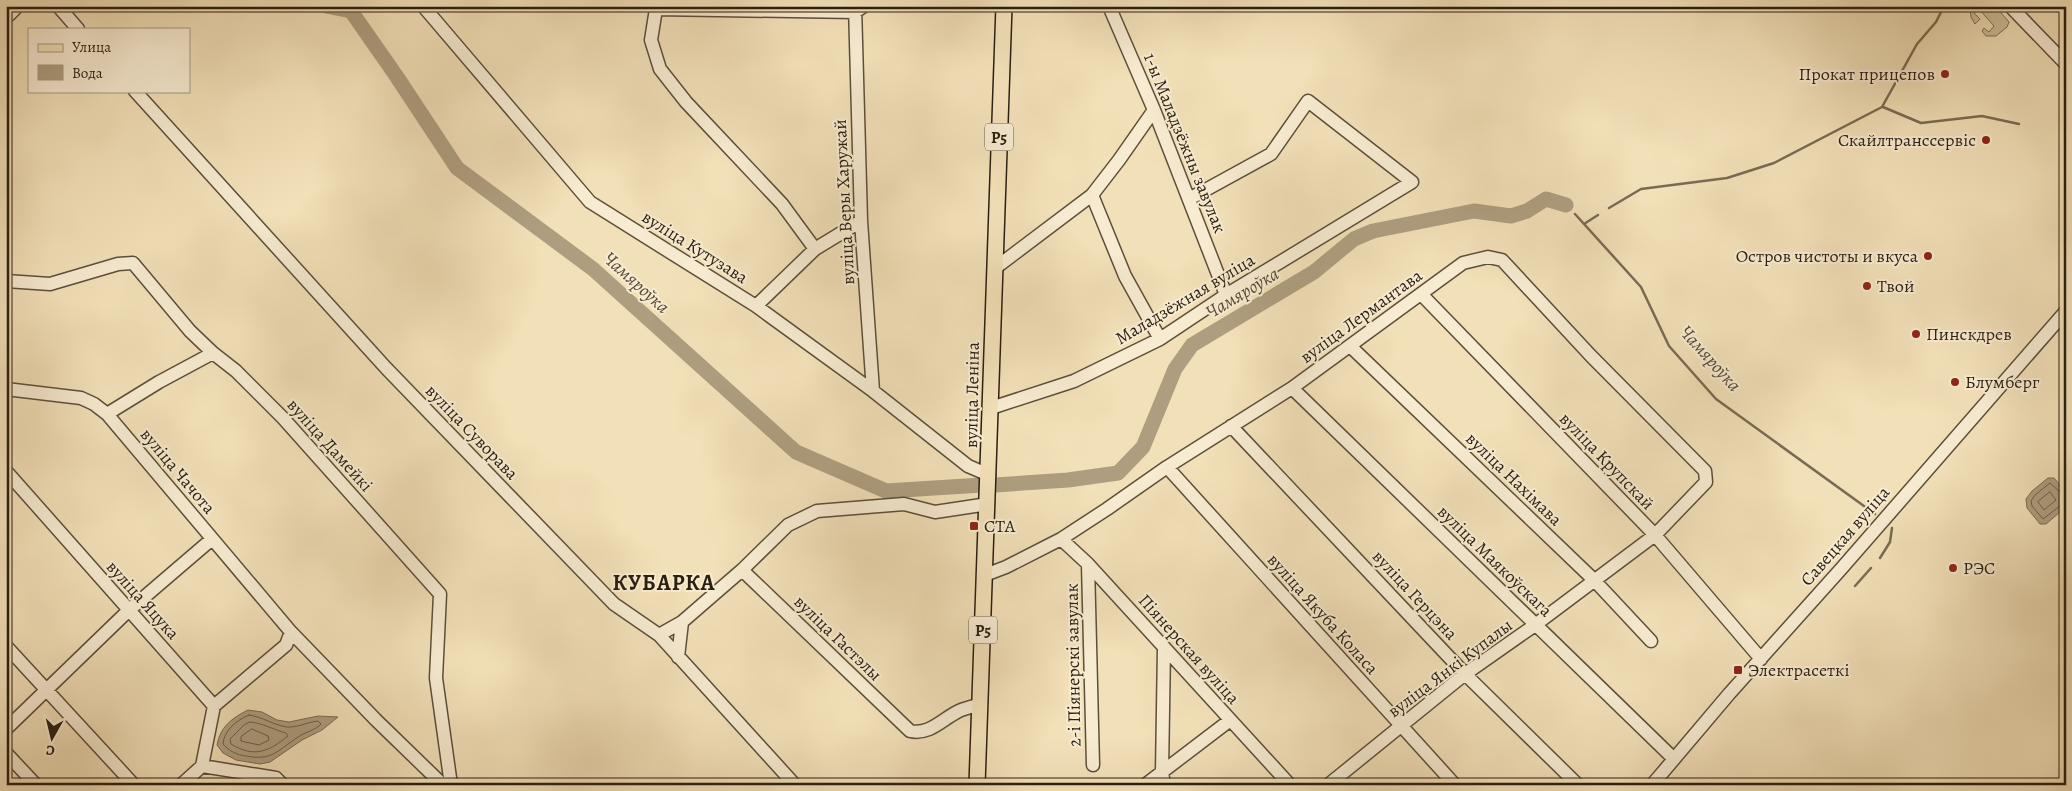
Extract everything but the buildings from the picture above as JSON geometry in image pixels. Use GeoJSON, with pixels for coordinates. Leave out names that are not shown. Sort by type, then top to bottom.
{"type":"FeatureCollection","features":[{"type":"Feature","properties":{"kind":"main road","name":"вуліца Леніна"},"geometry":{"type":"LineString","coordinates":[[977,785],[1004,6]]}},
{"type":"Feature","properties":{"kind":"street"},"geometry":{"type":"LineString","coordinates":[[6,18],[18,6]]}},
{"type":"Feature","properties":{"kind":"street"},"geometry":{"type":"LineString","coordinates":[[58,6],[77,28]]}},
{"type":"Feature","properties":{"kind":"street","name":"вуліца Кутузава"},"geometry":{"type":"LineString","coordinates":[[423,6],[590,202],[756,306],[873,391],[968,466],[989,475]]}},
{"type":"Feature","properties":{"kind":"street","name":"1-ы Маладзёжны завулак"},"geometry":{"type":"LineString","coordinates":[[1109,6],[1154,110],[1226,295]]}},
{"type":"Feature","properties":{"kind":"street"},"geometry":{"type":"LineString","coordinates":[[2010,6],[2066,64]]}},
{"type":"Feature","properties":{"kind":"street"},"geometry":{"type":"LineString","coordinates":[[815,249],[782,204],[686,102],[660,69],[651,40],[655,8],[858,8]]}},
{"type":"Feature","properties":{"kind":"street","name":"вуліца Веры Харужай"},"geometry":{"type":"LineString","coordinates":[[858,8],[861,222],[873,391]]}},
{"type":"Feature","properties":{"kind":"street","name":"вуліца Суворава"},"geometry":{"type":"LineString","coordinates":[[136,92],[386,368],[614,604],[659,635],[795,785]]}},
{"type":"Feature","properties":{"kind":"street","name":"Маладзёжная вуліца"},"geometry":{"type":"LineString","coordinates":[[991,408],[1074,382],[1160,339],[1226,295],[1412,182],[1308,102],[1271,154],[1189,199]]}},
{"type":"Feature","properties":{"kind":"street"},"geometry":{"type":"LineString","coordinates":[[994,269],[1092,195],[1154,110]]}},
{"type":"Feature","properties":{"kind":"street"},"geometry":{"type":"LineString","coordinates":[[1092,195],[1125,276],[1160,339]]}},
{"type":"Feature","properties":{"kind":"street"},"geometry":{"type":"LineString","coordinates":[[756,306],[815,249],[861,222]]}},
{"type":"Feature","properties":{"kind":"street","name":"вуліца Лермантава"},"geometry":{"type":"LineString","coordinates":[[985,574],[1006,567],[1061,539],[1108,509],[1167,467],[1292,388],[1464,263],[1488,258],[1502,260],[1591,356],[1705,471],[1706,482]]}},
{"type":"Feature","properties":{"kind":"street","name":"вуліца Дамейкі"},"geometry":{"type":"LineString","coordinates":[[6,282],[50,284],[118,264],[132,263],[190,331],[283,418],[440,594],[436,678],[451,785]]}},
{"type":"Feature","properties":{"kind":"street","name":"вуліца Крупскай"},"geometry":{"type":"LineString","coordinates":[[1421,294],[1655,535],[1761,659]]}},
{"type":"Feature","properties":{"kind":"street","name":"Савецкая вуліца"},"geometry":{"type":"LineString","coordinates":[[1652,785],[2066,311]]}},
{"type":"Feature","properties":{"kind":"street","name":"вуліца Нахімава"},"geometry":{"type":"LineString","coordinates":[[1350,346],[1594,580],[1651,641]]}},
{"type":"Feature","properties":{"kind":"street"},"geometry":{"type":"LineString","coordinates":[[107,414],[159,382],[213,354]]}},
{"type":"Feature","properties":{"kind":"street","name":"вуліца Маякоўскага"},"geometry":{"type":"LineString","coordinates":[[1292,388],[1674,759]]}},
{"type":"Feature","properties":{"kind":"street","name":"вуліца Чачота"},"geometry":{"type":"LineString","coordinates":[[6,389],[81,398],[94,404],[107,414],[291,632],[376,720],[443,785]]}},
{"type":"Feature","properties":{"kind":"street","name":"вуліца Герцэна"},"geometry":{"type":"LineString","coordinates":[[1231,426],[1466,674],[1578,785]]}},
{"type":"Feature","properties":{"kind":"street","name":"вуліца Якуба Коласа"},"geometry":{"type":"LineString","coordinates":[[1167,467],[1455,785]]}},
{"type":"Feature","properties":{"kind":"street","name":"вуліца Яцука"},"geometry":{"type":"LineString","coordinates":[[6,471],[214,706]]}},
{"type":"Feature","properties":{"kind":"street","name":"вуліца Янкі Купалы"},"geometry":{"type":"LineString","coordinates":[[1328,785],[1466,674],[1655,535],[1706,482]]}},
{"type":"Feature","properties":{"kind":"street"},"geometry":{"type":"LineString","coordinates":[[659,635],[682,622],[742,570],[788,525],[817,511],[904,504],[935,512],[988,504]]}},
{"type":"Feature","properties":{"kind":"street"},"geometry":{"type":"LineString","coordinates":[[6,729],[128,611],[212,539]]}},
{"type":"Feature","properties":{"kind":"street","name":"Піянерская вуліца"},"geometry":{"type":"LineString","coordinates":[[1061,539],[1088,564],[1290,785]]}},
{"type":"Feature","properties":{"kind":"street","name":"2-і Піянерскі завулак"},"geometry":{"type":"LineString","coordinates":[[1088,564],[1093,765]]}},
{"type":"Feature","properties":{"kind":"street","name":"вуліца Гастэлы"},"geometry":{"type":"LineString","coordinates":[[742,570],[910,731],[919,733],[929,730],[958,711],[980,704]]}},
{"type":"Feature","properties":{"kind":"street"},"geometry":{"type":"LineString","coordinates":[[678,657],[682,622]]}},
{"type":"Feature","properties":{"kind":"street"},"geometry":{"type":"LineString","coordinates":[[181,785],[202,766],[214,706],[286,645],[291,632]]}},
{"type":"Feature","properties":{"kind":"street"},"geometry":{"type":"LineString","coordinates":[[6,646],[134,785]]}},
{"type":"Feature","properties":{"kind":"street"},"geometry":{"type":"LineString","coordinates":[[1163,778],[1164,647]]}},
{"type":"Feature","properties":{"kind":"street"},"geometry":{"type":"LineString","coordinates":[[1145,785],[1163,778],[1230,721]]}},
{"type":"Feature","properties":{"kind":"street"},"geometry":{"type":"LineString","coordinates":[[6,753],[36,785]]}},
{"type":"Feature","properties":{"kind":"street"},"geometry":{"type":"LineString","coordinates":[[202,766],[276,778],[283,785]]}},
{"type":"Feature","properties":{"kind":"shaded area"},"geometry":{"type":"Polygon","coordinates":[[[1970,6],[1995,6],[2009,22],[2007,27],[1996,36],[1986,36],[1982,31],[1984,28],[1989,32],[1994,26],[1978,8],[1974,13],[1980,19],[1975,24],[1971,17],[1970,6]]]}},
{"type":"Feature","properties":{"kind":"water"},"geometry":{"type":"Polygon","coordinates":[[[2048,478],[2054,478],[2066,492],[2066,507],[2046,524],[2040,524],[2027,508],[2026,499],[2032,491],[2048,478]]]}},
{"type":"Feature","properties":{"kind":"water"},"geometry":{"type":"Polygon","coordinates":[[[248,710],[262,712],[277,720],[289,722],[318,716],[338,717],[322,730],[302,740],[270,762],[260,764],[236,760],[223,753],[217,745],[224,728],[237,716],[248,710]]]}},
{"type":"Feature","properties":{"kind":"waterway","name":"Чамяроўка"},"geometry":{"type":"LineString","coordinates":[[326,6],[351,11],[457,168],[593,269],[796,452],[886,491],[982,485]]}},
{"type":"Feature","properties":{"kind":"waterway"},"geometry":{"type":"LineString","coordinates":[[1609,208],[1641,189],[1727,178],[1774,163],[1882,107],[1917,44],[1936,22],[1944,6]]}},
{"type":"Feature","properties":{"kind":"waterway"},"geometry":{"type":"LineString","coordinates":[[1883,107],[1921,123],[1982,116],[2019,124]]}},
{"type":"Feature","properties":{"kind":"waterway","name":"Чамяроўка"},"geometry":{"type":"LineString","coordinates":[[995,485],[1068,480],[1118,473],[1143,447],[1175,369],[1192,345],[1314,272],[1354,239],[1373,231],[1474,211],[1511,216],[1527,211],[1546,199],[1566,205]]}},
{"type":"Feature","properties":{"kind":"waterway","name":"Чамяроўка"},"geometry":{"type":"LineString","coordinates":[[1575,214],[1641,287],[1669,346],[1716,399],[1875,514]]}},
{"type":"Feature","properties":{"kind":"waterway"},"geometry":{"type":"LineString","coordinates":[[1584,224],[1598,215]]}},
{"type":"Feature","properties":{"kind":"waterway","name":"Чамяроўка"},"geometry":{"type":"LineString","coordinates":[[1880,558],[1890,542],[1892,528]]}},
{"type":"Feature","properties":{"kind":"waterway","name":"Чамяроўка"},"geometry":{"type":"LineString","coordinates":[[1855,586],[1871,568]]}},
{"type":"Feature","properties":{"kind":"place","name":"Прокат прицепов"},"geometry":{"type":"Point","coordinates":[1945,74]}},
{"type":"Feature","properties":{"kind":"place","name":"Скайлтранссервіс"},"geometry":{"type":"Point","coordinates":[1986,140]}},
{"type":"Feature","properties":{"kind":"place","name":"Остров чистоты и вкуса"},"geometry":{"type":"Point","coordinates":[1928,256]}},
{"type":"Feature","properties":{"kind":"place","name":"Твой"},"geometry":{"type":"Point","coordinates":[1867,286]}},
{"type":"Feature","properties":{"kind":"place","name":"Пинскдрев"},"geometry":{"type":"Point","coordinates":[1916,334]}},
{"type":"Feature","properties":{"kind":"place","name":"Блумберг"},"geometry":{"type":"Point","coordinates":[1955,382]}},
{"type":"Feature","properties":{"kind":"place","name":"СТА"},"geometry":{"type":"Point","coordinates":[974,526]}},
{"type":"Feature","properties":{"kind":"place","name":"РЭС"},"geometry":{"type":"Point","coordinates":[1953,568]}},
{"type":"Feature","properties":{"kind":"place","name":"Электрасеткі"},"geometry":{"type":"Point","coordinates":[1738,670]}},
{"type":"Feature","properties":{"kind":"district","name":"КУБАРКА"},"geometry":{"type":"Point","coordinates":[664,582]}}]}
